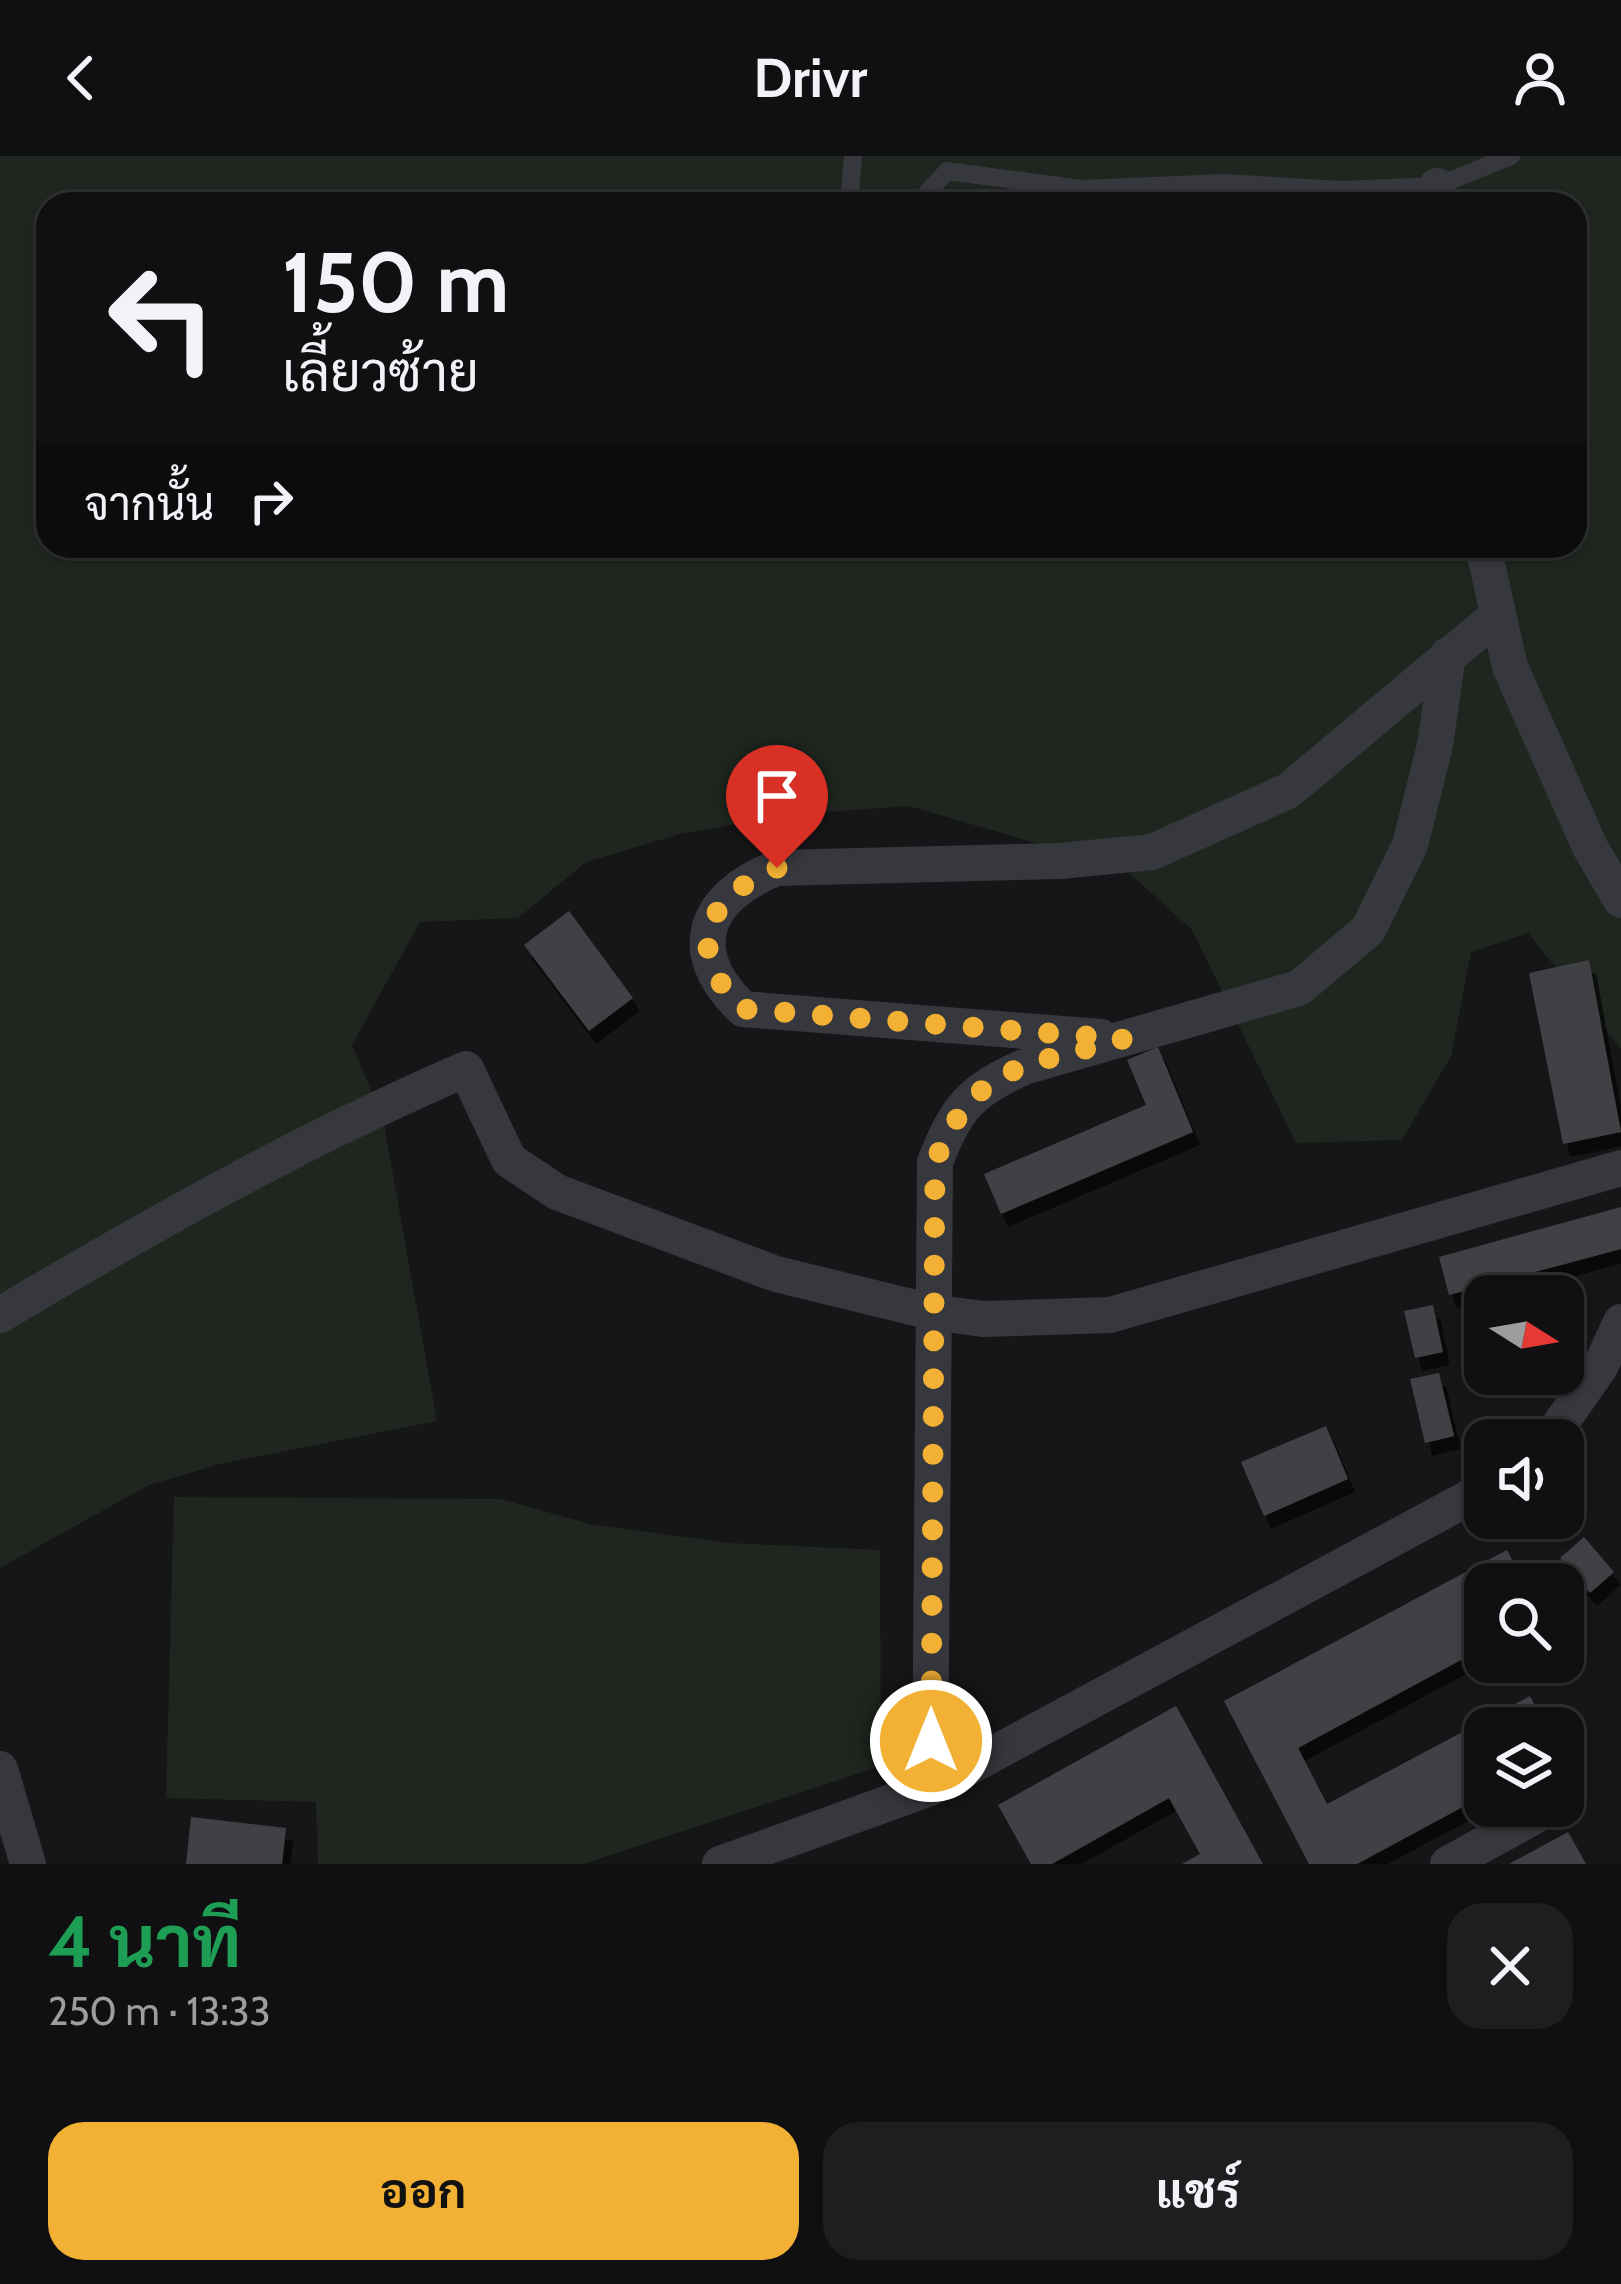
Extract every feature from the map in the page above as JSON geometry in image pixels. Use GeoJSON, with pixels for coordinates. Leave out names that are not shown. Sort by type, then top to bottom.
{"type":"FeatureCollection","features":[{"type":"Feature","properties":{"kind":"street"},"geometry":{"type":"LineString","coordinates":[[1486,558],[1510,667],[1590,847],[1621,900]]}},
{"type":"Feature","properties":{"kind":"street"},"geometry":{"type":"LineString","coordinates":[[1123,1039],[743,1009],[724,991],[710,965],[706,939],[717,908],[746,880],[777,868],[1060,861],[1151,852],[1288,791],[1498,616]]}},
{"type":"Feature","properties":{"kind":"street"},"geometry":{"type":"LineString","coordinates":[[930,1788],[935,1162],[954,1114],[983,1085],[1024,1067],[1299,988],[1368,930],[1411,845],[1435,745],[1448,655]]}},
{"type":"Feature","properties":{"kind":"street"},"geometry":{"type":"LineString","coordinates":[[0,1315],[86,1262],[353,1118],[466,1070],[509,1160],[557,1192],[776,1274],[932,1312],[983,1319],[1110,1315],[1621,1168]]}},
{"type":"Feature","properties":{"kind":"street"},"geometry":{"type":"LineString","coordinates":[[1564,1419],[1600,1367],[1621,1322]]}},
{"type":"Feature","properties":{"kind":"street"},"geometry":{"type":"LineString","coordinates":[[720,1864],[930,1788],[1464,1500]]}},
{"type":"Feature","properties":{"kind":"street"},"geometry":{"type":"LineString","coordinates":[[0,1769],[28,1864]]}},
{"type":"Feature","properties":{"kind":"street"},"geometry":{"type":"LineString","coordinates":[[1448,1864],[1515,1827]]}},
{"type":"Feature","properties":{"kind":"lane"},"geometry":{"type":"LineString","coordinates":[[850,192],[853,156]]}},
{"type":"Feature","properties":{"kind":"lane"},"geometry":{"type":"LineString","coordinates":[[1444,192],[1511,156]]}},
{"type":"Feature","properties":{"kind":"lane"},"geometry":{"type":"LineString","coordinates":[[928,192],[947,171],[1082,189],[1223,184],[1380,192]]}},
{"type":"Feature","properties":{"kind":"lane"},"geometry":{"type":"LineString","coordinates":[[1220,192],[1223,184]]}},
{"type":"Feature","properties":{"kind":"shaded area"},"geometry":{"type":"Polygon","coordinates":[[[0,156],[1621,156],[1621,1049],[1528,933],[1471,952],[1451,1056],[1402,1140],[1296,1143],[1192,930],[1125,869],[909,806],[786,815],[680,834],[586,862],[518,918],[420,922],[352,1045],[383,1119],[437,1421],[220,1464],[149,1485],[0,1568],[0,156]]]}},
{"type":"Feature","properties":{"kind":"shaded area"},"geometry":{"type":"Polygon","coordinates":[[[174,1497],[501,1499],[590,1524],[729,1543],[880,1550],[881,1766],[583,1864],[318,1864],[316,1802],[166,1798],[174,1497]]]}},
{"type":"Feature","properties":{"kind":"building"},"geometry":{"type":"Polygon","coordinates":[[[569,911],[633,998],[589,1031],[524,945],[569,911]]]}},
{"type":"Feature","properties":{"kind":"building"},"geometry":{"type":"Polygon","coordinates":[[[1589,960],[1621,1132],[1563,1144],[1529,973],[1589,960]]]}},
{"type":"Feature","properties":{"kind":"building"},"geometry":{"type":"Polygon","coordinates":[[[1158,1047],[1193,1132],[1001,1214],[984,1174],[1146,1105],[1127,1060],[1158,1047]]]}},
{"type":"Feature","properties":{"kind":"building"},"geometry":{"type":"Polygon","coordinates":[[[1621,1207],[1621,1249],[1524,1275],[1464,1275],[1464,1291],[1449,1295],[1439,1257],[1621,1207]]]}},
{"type":"Feature","properties":{"kind":"building"},"geometry":{"type":"Polygon","coordinates":[[[1433,1305],[1443,1352],[1415,1358],[1404,1311],[1433,1305]]]}},
{"type":"Feature","properties":{"kind":"building"},"geometry":{"type":"Polygon","coordinates":[[[1439,1373],[1454,1436],[1425,1443],[1410,1379],[1439,1373]]]}},
{"type":"Feature","properties":{"kind":"building"},"geometry":{"type":"Polygon","coordinates":[[[1326,1426],[1348,1479],[1264,1516],[1241,1462],[1326,1426]]]}},
{"type":"Feature","properties":{"kind":"building"},"geometry":{"type":"Polygon","coordinates":[[[1584,1537],[1614,1572],[1590,1593],[1584,1586],[1584,1563],[1564,1563],[1560,1558],[1584,1537]]]}},
{"type":"Feature","properties":{"kind":"building"},"geometry":{"type":"Polygon","coordinates":[[[1507,1550],[1514,1563],[1483,1563],[1507,1550]]]}},
{"type":"Feature","properties":{"kind":"building"},"geometry":{"type":"Polygon","coordinates":[[[1464,1573],[1464,1658],[1298,1748],[1327,1804],[1464,1731],[1464,1806],[1357,1864],[1309,1864],[1224,1701],[1464,1573]]]}},
{"type":"Feature","properties":{"kind":"building"},"geometry":{"type":"Polygon","coordinates":[[[1530,1696],[1536,1707],[1509,1707],[1530,1696]]]}},
{"type":"Feature","properties":{"kind":"building"},"geometry":{"type":"Polygon","coordinates":[[[1176,1706],[1263,1864],[1182,1864],[1200,1854],[1169,1798],[1052,1864],[1031,1864],[998,1805],[1176,1706]]]}},
{"type":"Feature","properties":{"kind":"building"},"geometry":{"type":"Polygon","coordinates":[[[191,1817],[286,1828],[282,1864],[186,1864],[191,1817]]]}},
{"type":"Feature","properties":{"kind":"building"},"geometry":{"type":"Polygon","coordinates":[[[1568,1832],[1586,1864],[1509,1864],[1568,1832]]]}},
{"type":"Feature","properties":{"kind":"route"},"geometry":{"type":"LineString","coordinates":[[777,868],[746,880],[717,908],[706,939],[710,965],[724,991],[743,1009],[1123,1039],[1024,1067],[983,1085],[954,1114],[935,1162],[931,1741]]}}]}
